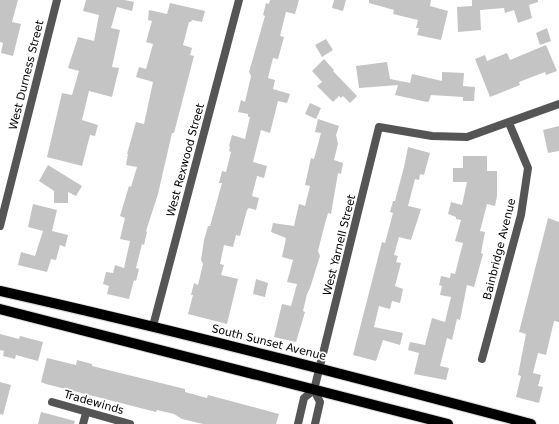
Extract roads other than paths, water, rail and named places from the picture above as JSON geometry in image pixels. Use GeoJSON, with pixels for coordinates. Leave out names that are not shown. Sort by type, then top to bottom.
{"type":"FeatureCollection","features":[{"type":"Feature","properties":{"kind":"main road","name":"South Sunset Avenue"},"geometry":{"type":"LineString","coordinates":[[0,291],[153,326],[320,368],[531,424]]}},
{"type":"Feature","properties":{"kind":"main road"},"geometry":{"type":"LineString","coordinates":[[0,309],[443,423]]}},
{"type":"Feature","properties":{"kind":"street","name":"West Durness Street"},"geometry":{"type":"LineString","coordinates":[[0,226],[57,0]]}},
{"type":"Feature","properties":{"kind":"street","name":"West Rexwood Street"},"geometry":{"type":"LineString","coordinates":[[153,326],[239,0]]}},
{"type":"Feature","properties":{"kind":"street"},"geometry":{"type":"LineString","coordinates":[[509,122],[559,104]]}},
{"type":"Feature","properties":{"kind":"street","name":"West Yarnell Street"},"geometry":{"type":"LineString","coordinates":[[314,390],[379,127],[432,136],[467,137],[509,122]]}},
{"type":"Feature","properties":{"kind":"street","name":"Bainbridge Avenue"},"geometry":{"type":"LineString","coordinates":[[482,359],[521,215],[528,168],[509,122]]}},
{"type":"Feature","properties":{"kind":"street"},"geometry":{"type":"LineString","coordinates":[[298,424],[304,398],[314,390],[320,402],[315,424]]}},
{"type":"Feature","properties":{"kind":"street","name":"Tradewinds"},"geometry":{"type":"LineString","coordinates":[[52,402],[86,413],[130,424]]}},
{"type":"Feature","properties":{"kind":"street"},"geometry":{"type":"LineString","coordinates":[[83,424],[86,413]]}}]}
